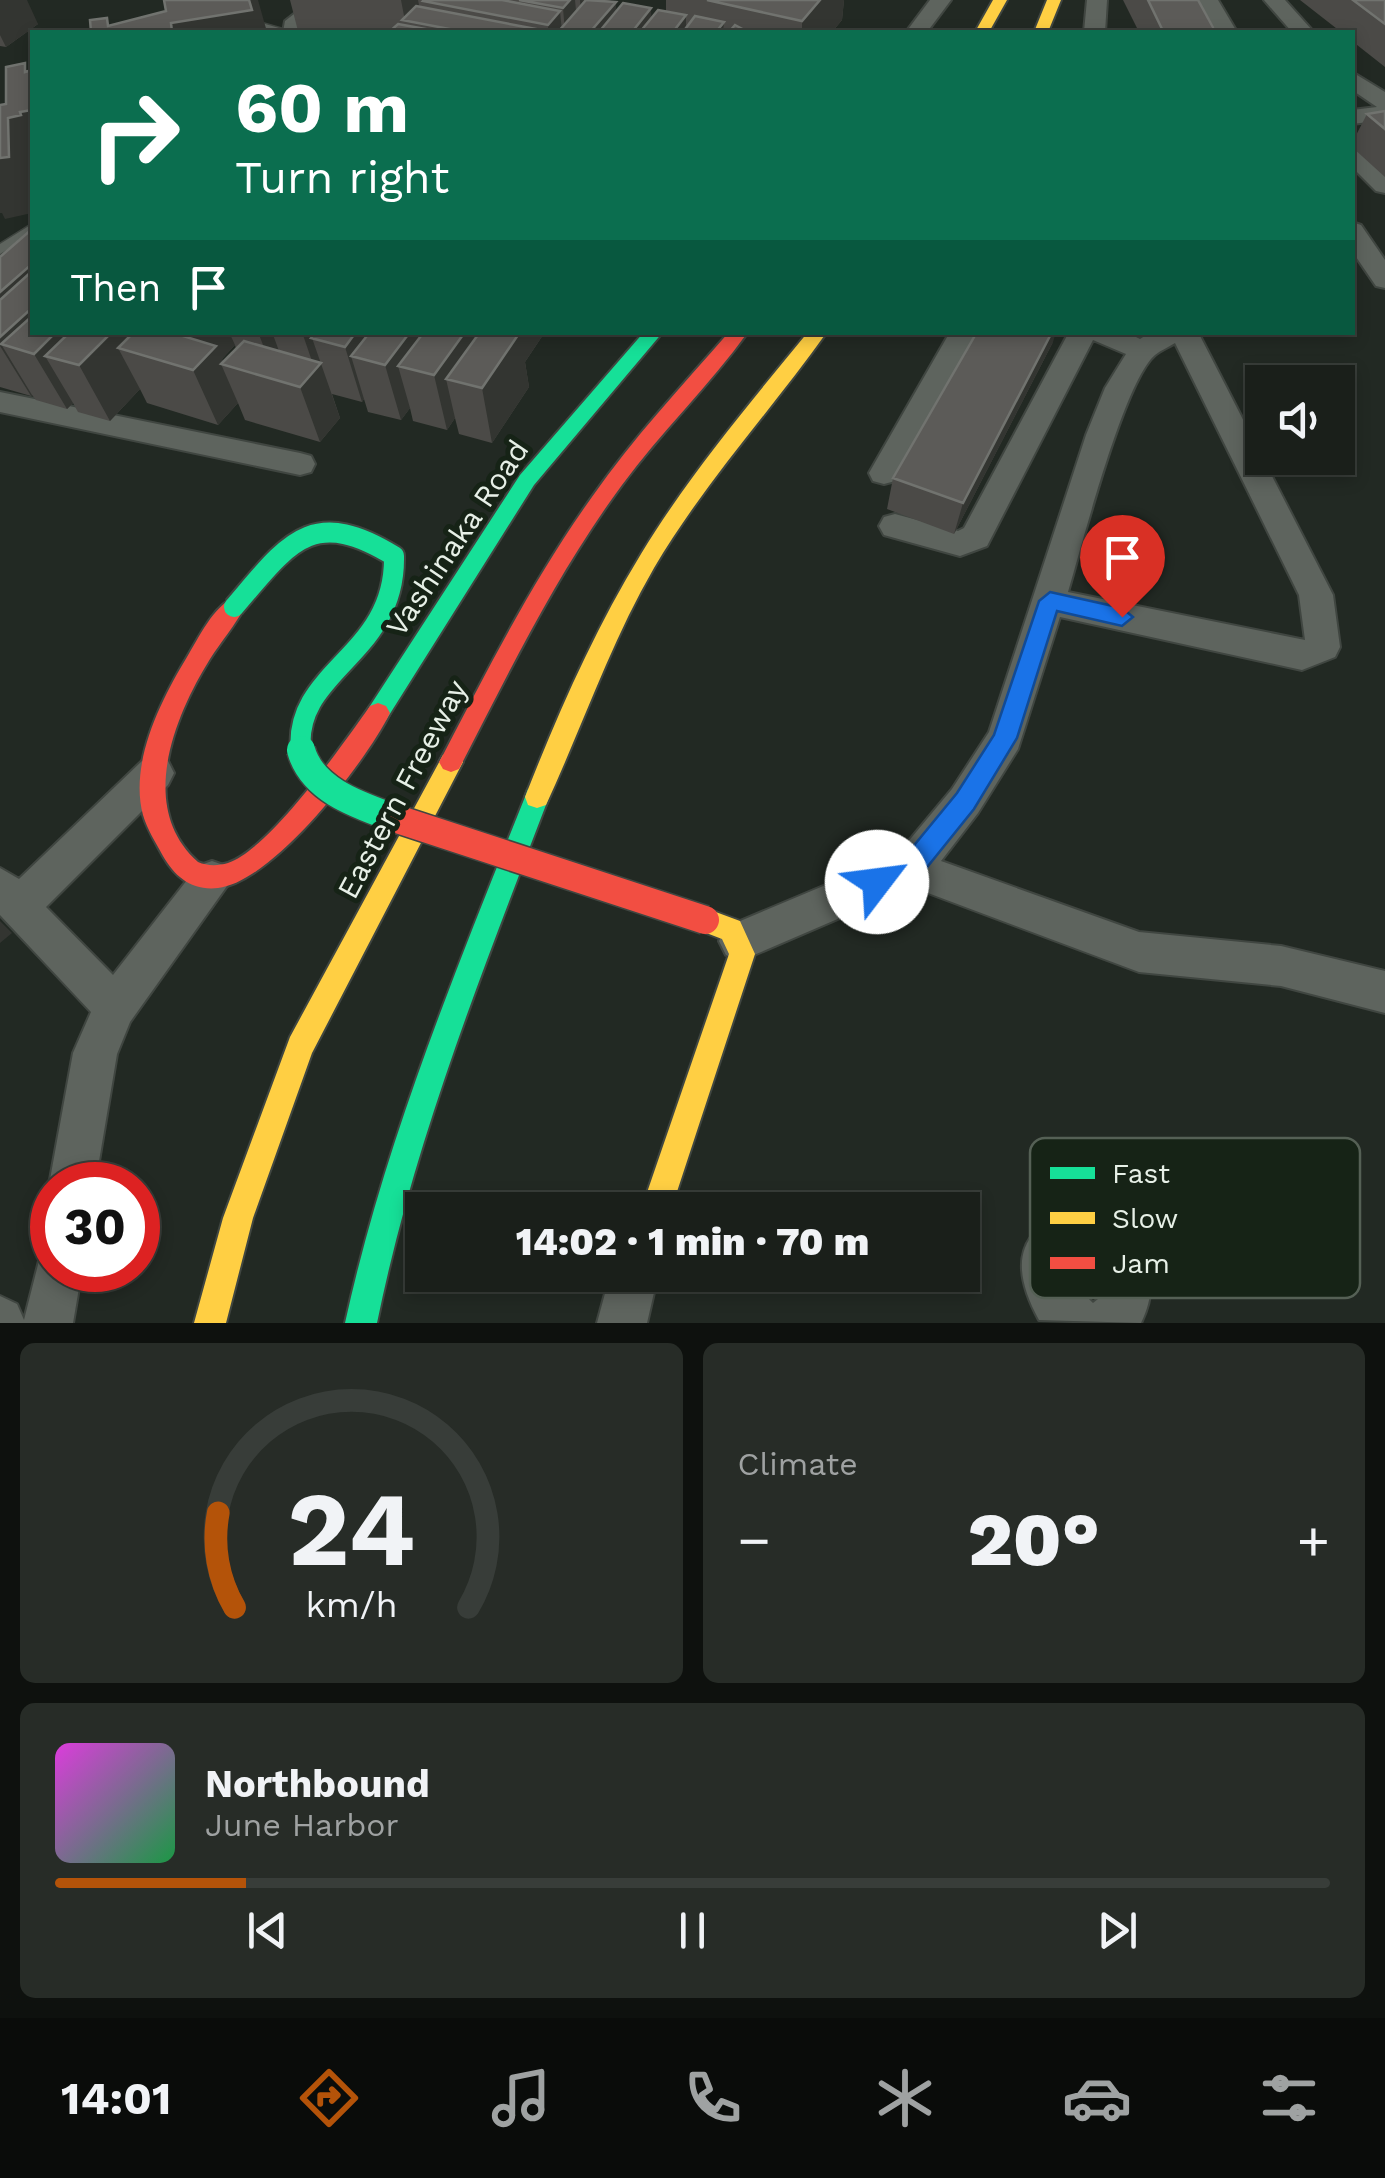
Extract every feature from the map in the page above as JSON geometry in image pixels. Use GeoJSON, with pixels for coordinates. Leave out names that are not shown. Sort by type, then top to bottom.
{"type":"FeatureCollection","features":[{"type":"Feature","properties":{"kind":"main road"},"geometry":{"type":"LineString","coordinates":[[983,30],[1000,0]]}},
{"type":"Feature","properties":{"kind":"main road"},"geometry":{"type":"LineString","coordinates":[[1042,30],[1054,0]]}},
{"type":"Feature","properties":{"kind":"main road","name":"Vashinaka Road"},"geometry":{"type":"LineString","coordinates":[[651,335],[527,480],[360,740],[267,850],[241,871],[212,880],[193,874],[181,864],[154,812],[155,774],[168,716],[207,642],[296,538],[321,528],[347,530],[374,538],[394,556],[396,579],[390,604],[368,638],[310,698],[300,720],[300,753],[311,775],[328,793],[375,812],[726,924],[740,941]]}},
{"type":"Feature","properties":{"kind":"main road","name":"Eastern Freeway"},"geometry":{"type":"LineString","coordinates":[[210,1323],[238,1218],[300,1047],[516,640],[598,504],[652,432],[736,335]]}},
{"type":"Feature","properties":{"kind":"main road"},"geometry":{"type":"LineString","coordinates":[[361,1323],[384,1218],[452,1019],[565,723],[616,617],[667,528],[717,457],[816,335]]}},
{"type":"Feature","properties":{"kind":"main road"},"geometry":{"type":"LineString","coordinates":[[662,1192],[738,972],[740,941]]}},
{"type":"Feature","properties":{"kind":"street"},"geometry":{"type":"LineString","coordinates":[[293,30],[325,0]]}},
{"type":"Feature","properties":{"kind":"street"},"geometry":{"type":"LineString","coordinates":[[918,30],[941,0]]}},
{"type":"Feature","properties":{"kind":"street"},"geometry":{"type":"LineString","coordinates":[[1094,30],[1097,0]]}},
{"type":"Feature","properties":{"kind":"street"},"geometry":{"type":"LineString","coordinates":[[1208,0],[1227,30]]}},
{"type":"Feature","properties":{"kind":"street"},"geometry":{"type":"LineString","coordinates":[[1274,0],[1301,30]]}},
{"type":"Feature","properties":{"kind":"street"},"geometry":{"type":"LineString","coordinates":[[1355,81],[1385,102]]}},
{"type":"Feature","properties":{"kind":"street"},"geometry":{"type":"LineString","coordinates":[[1355,116],[1385,113]]}},
{"type":"Feature","properties":{"kind":"street"},"geometry":{"type":"LineString","coordinates":[[1355,155],[1385,186]]}},
{"type":"Feature","properties":{"kind":"street"},"geometry":{"type":"LineString","coordinates":[[1355,235],[1385,280]]}},
{"type":"Feature","properties":{"kind":"street"},"geometry":{"type":"LineString","coordinates":[[884,473],[962,335]]}},
{"type":"Feature","properties":{"kind":"street"},"geometry":{"type":"LineString","coordinates":[[895,526],[960,544],[976,537],[1081,335]]}},
{"type":"Feature","properties":{"kind":"street"},"geometry":{"type":"LineString","coordinates":[[1119,335],[1158,341]]}},
{"type":"Feature","properties":{"kind":"street"},"geometry":{"type":"LineString","coordinates":[[1050,601],[1302,656],[1323,647],[1316,596],[1186,335]]}},
{"type":"Feature","properties":{"kind":"street"},"geometry":{"type":"LineString","coordinates":[[740,941],[911,868],[966,801],[1005,738],[1120,388],[1158,341]]}},
{"type":"Feature","properties":{"kind":"street"},"geometry":{"type":"LineString","coordinates":[[0,402],[300,464]]}},
{"type":"Feature","properties":{"kind":"street"},"geometry":{"type":"LineString","coordinates":[[115,1006],[9,897],[155,774]]}},
{"type":"Feature","properties":{"kind":"street"},"geometry":{"type":"LineString","coordinates":[[911,868],[1139,952],[1281,966],[1385,992]]}},
{"type":"Feature","properties":{"kind":"street"},"geometry":{"type":"LineString","coordinates":[[76,1162],[94,1053],[115,1006],[212,880]]}},
{"type":"Feature","properties":{"kind":"street"},"geometry":{"type":"LineString","coordinates":[[48,1323],[54,1292]]}},
{"type":"Feature","properties":{"kind":"street"},"geometry":{"type":"LineString","coordinates":[[622,1323],[630,1292]]}},
{"type":"Feature","properties":{"kind":"lane"},"geometry":{"type":"LineString","coordinates":[[234,21],[273,30]]}},
{"type":"Feature","properties":{"kind":"lane"},"geometry":{"type":"LineString","coordinates":[[0,250],[30,229]]}},
{"type":"Feature","properties":{"kind":"building"},"geometry":{"type":"Polygon","coordinates":[[[164,0],[249,0],[252,10],[171,23],[172,30],[91,30],[90,20],[107,18],[108,26],[166,11],[164,0]]]}},
{"type":"Feature","properties":{"kind":"building"},"geometry":{"type":"Polygon","coordinates":[[[424,0],[502,0],[560,11],[548,25],[424,0]]]}},
{"type":"Feature","properties":{"kind":"building"},"geometry":{"type":"Polygon","coordinates":[[[519,0],[570,0],[563,8],[519,0]]]}},
{"type":"Feature","properties":{"kind":"building"},"geometry":{"type":"Polygon","coordinates":[[[586,0],[616,2],[592,30],[560,30],[586,0]]]}},
{"type":"Feature","properties":{"kind":"building"},"geometry":{"type":"Polygon","coordinates":[[[707,0],[820,0],[802,21],[707,0]]]}},
{"type":"Feature","properties":{"kind":"building"},"geometry":{"type":"Polygon","coordinates":[[[1148,0],[1198,0],[1214,30],[1163,30],[1148,0]]]}},
{"type":"Feature","properties":{"kind":"building"},"geometry":{"type":"Polygon","coordinates":[[[1353,0],[1385,0],[1385,24],[1353,0]]]}},
{"type":"Feature","properties":{"kind":"building"},"geometry":{"type":"Polygon","coordinates":[[[623,3],[651,8],[634,30],[601,30],[623,3]]]}},
{"type":"Feature","properties":{"kind":"building"},"geometry":{"type":"Polygon","coordinates":[[[416,6],[541,30],[454,30],[402,20],[416,6]]]}},
{"type":"Feature","properties":{"kind":"building"},"geometry":{"type":"Polygon","coordinates":[[[658,10],[686,15],[675,30],[642,30],[658,10]]]}},
{"type":"Feature","properties":{"kind":"building"},"geometry":{"type":"Polygon","coordinates":[[[695,16],[724,22],[718,30],[684,30],[695,16]]]}},
{"type":"Feature","properties":{"kind":"building"},"geometry":{"type":"Polygon","coordinates":[[[398,24],[431,30],[391,30],[398,24]]]}},
{"type":"Feature","properties":{"kind":"building"},"geometry":{"type":"Polygon","coordinates":[[[25,63],[25,72],[30,71],[30,110],[8,118],[9,157],[0,158],[0,105],[6,104],[6,67],[25,63]]]}},
{"type":"Feature","properties":{"kind":"building"},"geometry":{"type":"Polygon","coordinates":[[[1385,111],[1385,129],[1367,114],[1385,111]]]}},
{"type":"Feature","properties":{"kind":"building"},"geometry":{"type":"Polygon","coordinates":[[[30,231],[30,266],[0,292],[0,257],[30,231]]]}},
{"type":"Feature","properties":{"kind":"building"},"geometry":{"type":"Polygon","coordinates":[[[30,273],[30,310],[0,337],[0,300],[30,273]]]}},
{"type":"Feature","properties":{"kind":"building"},"geometry":{"type":"Polygon","coordinates":[[[30,318],[30,335],[53,335],[34,354],[1,344],[30,318]]]}},
{"type":"Feature","properties":{"kind":"building"},"geometry":{"type":"Polygon","coordinates":[[[67,335],[109,335],[79,365],[45,356],[67,335]]]}},
{"type":"Feature","properties":{"kind":"building"},"geometry":{"type":"Polygon","coordinates":[[[131,335],[180,335],[216,346],[193,370],[118,348],[131,335]]]}},
{"type":"Feature","properties":{"kind":"building"},"geometry":{"type":"Polygon","coordinates":[[[314,335],[354,335],[345,347],[311,338],[314,335]]]}},
{"type":"Feature","properties":{"kind":"building"},"geometry":{"type":"Polygon","coordinates":[[[368,335],[408,335],[385,365],[351,356],[368,335]]]}},
{"type":"Feature","properties":{"kind":"building"},"geometry":{"type":"Polygon","coordinates":[[[422,335],[463,335],[434,375],[398,366],[422,335]]]}},
{"type":"Feature","properties":{"kind":"building"},"geometry":{"type":"Polygon","coordinates":[[[478,335],[518,335],[482,388],[446,379],[478,335]]]}},
{"type":"Feature","properties":{"kind":"building"},"geometry":{"type":"Polygon","coordinates":[[[975,335],[1050,335],[963,503],[893,478],[975,335]]]}},
{"type":"Feature","properties":{"kind":"building"},"geometry":{"type":"Polygon","coordinates":[[[244,341],[321,363],[300,387],[221,364],[244,341]]]}},
{"type":"Feature","properties":{"kind":"traffic: fast"},"geometry":{"type":"LineString","coordinates":[[378,713],[527,480],[651,335]]}},
{"type":"Feature","properties":{"kind":"traffic: fast"},"geometry":{"type":"LineString","coordinates":[[234,607],[270,566],[304,537],[323,531],[343,531],[367,539],[394,556],[392,590],[384,614],[374,631],[323,685],[306,711],[300,734],[302,755],[311,772],[347,799],[394,818]]}},
{"type":"Feature","properties":{"kind":"traffic: fast"},"geometry":{"type":"LineString","coordinates":[[361,1323],[375,1255],[414,1122],[537,797]]}},
{"type":"Feature","properties":{"kind":"traffic: slow"},"geometry":{"type":"LineString","coordinates":[[983,30],[1000,0]]}},
{"type":"Feature","properties":{"kind":"traffic: slow"},"geometry":{"type":"LineString","coordinates":[[1042,30],[1054,0]]}},
{"type":"Feature","properties":{"kind":"traffic: slow"},"geometry":{"type":"LineString","coordinates":[[537,797],[595,659],[648,560],[685,502],[816,335]]}},
{"type":"Feature","properties":{"kind":"traffic: slow"},"geometry":{"type":"LineString","coordinates":[[210,1323],[238,1218],[300,1047],[451,762]]}},
{"type":"Feature","properties":{"kind":"traffic: slow"},"geometry":{"type":"LineString","coordinates":[[662,1192],[742,954],[731,930],[705,920]]}},
{"type":"Feature","properties":{"kind":"traffic: jam"},"geometry":{"type":"LineString","coordinates":[[451,762],[577,534],[648,437],[736,335]]}},
{"type":"Feature","properties":{"kind":"traffic: jam"},"geometry":{"type":"LineString","coordinates":[[234,607],[188,676],[164,728],[157,754],[153,782],[155,815],[189,871],[220,876],[252,863],[291,825],[378,713]]}},
{"type":"Feature","properties":{"kind":"traffic: jam"},"geometry":{"type":"LineString","coordinates":[[394,818],[705,920]]}},
{"type":"Feature","properties":{"kind":"route"},"geometry":{"type":"LineString","coordinates":[[877,882],[911,868],[966,801],[1005,738],[1050,601],[1122,617]]}}]}
